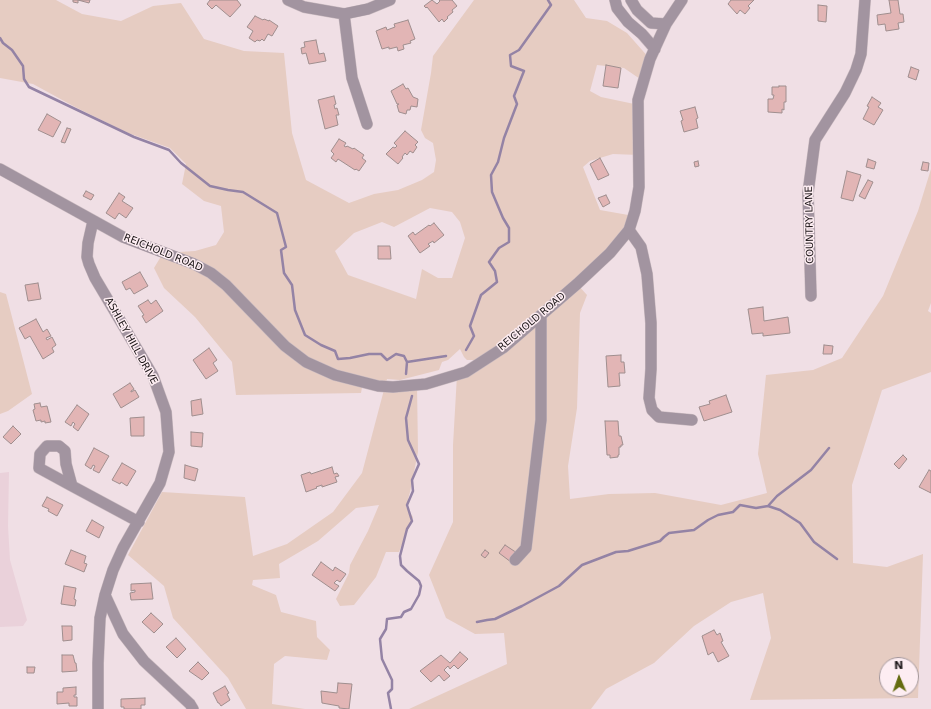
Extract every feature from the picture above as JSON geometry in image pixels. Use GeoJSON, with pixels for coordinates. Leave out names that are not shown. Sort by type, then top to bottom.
{"type":"FeatureCollection","features":[{"type":"Feature","properties":{"kind":"street"},"geometry":{"type":"LineString","coordinates":[[288,0],[304,7],[344,14],[368,9],[390,0]]}},
{"type":"Feature","properties":{"kind":"street"},"geometry":{"type":"LineString","coordinates":[[616,0],[618,8],[628,22],[647,38],[655,49]]}},
{"type":"Feature","properties":{"kind":"street"},"geometry":{"type":"LineString","coordinates":[[631,0],[637,10],[651,23],[666,24]]}},
{"type":"Feature","properties":{"kind":"street","name":"REICHOLD ROAD"},"geometry":{"type":"LineString","coordinates":[[0,170],[93,221],[137,243],[194,264],[219,278],[285,346],[306,362],[335,375],[378,386],[393,387],[426,384],[466,372],[503,348],[541,316],[610,253],[629,230],[635,210],[639,187],[638,100],[648,65],[666,24],[682,0]]}},
{"type":"Feature","properties":{"kind":"street","name":"COUNTRY LANE"},"geometry":{"type":"LineString","coordinates":[[811,296],[808,193],[815,140],[844,93],[856,70],[861,54],[865,0]]}},
{"type":"Feature","properties":{"kind":"street"},"geometry":{"type":"LineString","coordinates":[[344,14],[352,78],[367,124]]}},
{"type":"Feature","properties":{"kind":"street","name":"ASHLEY HILL DRIVE"},"geometry":{"type":"LineString","coordinates":[[93,221],[87,250],[91,271],[153,376],[166,412],[169,452],[160,482],[139,522],[123,548],[113,570],[105,594],[100,618],[98,709]]}},
{"type":"Feature","properties":{"kind":"street"},"geometry":{"type":"LineString","coordinates":[[629,230],[641,247],[647,274],[651,323],[651,369],[649,398],[652,410],[659,417],[692,420]]}},
{"type":"Feature","properties":{"kind":"street"},"geometry":{"type":"LineString","coordinates":[[515,560],[526,548],[541,420],[541,316]]}},
{"type":"Feature","properties":{"kind":"street"},"geometry":{"type":"LineString","coordinates":[[72,486],[139,522]]}},
{"type":"Feature","properties":{"kind":"street"},"geometry":{"type":"LineString","coordinates":[[105,594],[123,634],[144,661],[190,704],[193,709]]}},
{"type":"Feature","properties":{"kind":"shaded area"},"geometry":{"type":"Polygon","coordinates":[[[0,0],[56,0],[82,14],[121,21],[153,6],[181,3],[204,39],[244,51],[284,53],[292,133],[306,180],[349,203],[374,194],[398,190],[422,180],[434,172],[436,160],[433,143],[425,138],[421,130],[433,56],[474,0],[574,0],[586,18],[607,21],[627,33],[650,59],[643,81],[624,68],[597,65],[590,91],[601,97],[639,105],[639,155],[613,154],[590,161],[583,167],[600,210],[634,216],[629,230],[577,284],[587,295],[580,313],[577,408],[568,466],[570,499],[609,494],[655,493],[721,505],[767,493],[758,454],[766,375],[813,370],[842,358],[883,296],[918,211],[931,169],[931,303],[928,311],[931,313],[931,372],[882,390],[852,485],[853,563],[887,567],[923,554],[919,669],[919,657],[879,657],[879,697],[918,698],[750,700],[771,638],[763,593],[731,602],[694,626],[654,663],[606,689],[591,709],[409,709],[507,664],[504,633],[475,634],[446,618],[429,575],[453,522],[453,445],[457,375],[476,366],[473,360],[467,360],[460,349],[448,360],[442,362],[439,370],[400,380],[387,379],[385,386],[363,382],[361,393],[236,395],[232,362],[195,317],[164,288],[154,268],[163,253],[195,251],[216,245],[224,232],[221,206],[204,201],[182,184],[186,164],[170,148],[128,133],[33,84],[0,78],[0,0]],[[430,208],[394,227],[382,222],[354,233],[335,251],[348,275],[416,299],[422,269],[438,278],[452,278],[465,238],[460,222],[452,212],[430,208]]]}},
{"type":"Feature","properties":{"kind":"shaded area"},"geometry":{"type":"Polygon","coordinates":[[[0,292],[6,294],[32,394],[8,411],[0,414],[0,292]]]}},
{"type":"Feature","properties":{"kind":"shaded area"},"geometry":{"type":"Polygon","coordinates":[[[417,385],[418,452],[406,507],[413,517],[399,552],[386,552],[376,577],[354,605],[340,606],[336,599],[349,573],[350,565],[368,531],[379,505],[356,508],[318,541],[279,564],[280,578],[253,580],[252,585],[276,595],[281,612],[316,621],[317,637],[330,650],[327,660],[285,656],[274,664],[272,704],[305,709],[246,709],[228,678],[173,618],[164,586],[128,555],[162,492],[245,497],[253,556],[287,544],[333,512],[362,473],[385,386],[417,385]]]}},
{"type":"Feature","properties":{"kind":"shaded area"},"geometry":{"type":"Polygon","coordinates":[[[9,472],[8,526],[10,560],[27,620],[23,626],[0,627],[0,473],[9,472]]]}},
{"type":"Feature","properties":{"kind":"building"},"geometry":{"type":"Polygon","coordinates":[[[73,0],[78,0],[78,3],[73,2],[73,0]]]}},
{"type":"Feature","properties":{"kind":"building"},"geometry":{"type":"Polygon","coordinates":[[[78,0],[90,0],[89,3],[78,0]]]}},
{"type":"Feature","properties":{"kind":"building"},"geometry":{"type":"Polygon","coordinates":[[[210,0],[237,0],[241,5],[230,17],[216,5],[212,9],[207,4],[210,0]]]}},
{"type":"Feature","properties":{"kind":"building"},"geometry":{"type":"Polygon","coordinates":[[[432,0],[437,4],[440,1],[439,0],[452,0],[457,6],[452,10],[453,12],[444,22],[442,19],[439,22],[427,7],[426,8],[424,6],[432,0]]]}},
{"type":"Feature","properties":{"kind":"building"},"geometry":{"type":"Polygon","coordinates":[[[731,0],[754,0],[748,6],[750,8],[745,14],[740,10],[737,14],[728,4],[731,0]]]}},
{"type":"Feature","properties":{"kind":"building"},"geometry":{"type":"Polygon","coordinates":[[[889,0],[898,0],[900,14],[903,14],[904,22],[898,23],[899,29],[886,31],[885,24],[878,25],[877,15],[891,13],[889,0]]]}},
{"type":"Feature","properties":{"kind":"building"},"geometry":{"type":"Polygon","coordinates":[[[818,5],[827,6],[826,22],[818,21],[818,5]]]}},
{"type":"Feature","properties":{"kind":"building"},"geometry":{"type":"Polygon","coordinates":[[[255,16],[263,20],[269,20],[278,26],[272,36],[268,34],[264,41],[262,39],[255,42],[249,38],[253,31],[247,27],[255,16]]]}},
{"type":"Feature","properties":{"kind":"building"},"geometry":{"type":"Polygon","coordinates":[[[408,20],[415,39],[410,41],[411,43],[403,45],[404,49],[398,51],[397,47],[382,49],[376,31],[386,27],[387,30],[395,27],[394,24],[408,20]]]}},
{"type":"Feature","properties":{"kind":"building"},"geometry":{"type":"Polygon","coordinates":[[[316,40],[319,54],[324,53],[326,61],[309,64],[306,53],[302,54],[301,48],[305,47],[304,42],[316,40]]]}},
{"type":"Feature","properties":{"kind":"building"},"geometry":{"type":"Polygon","coordinates":[[[606,65],[621,68],[618,88],[603,86],[606,65]]]}},
{"type":"Feature","properties":{"kind":"building"},"geometry":{"type":"Polygon","coordinates":[[[911,67],[919,70],[916,80],[908,77],[911,67]]]}},
{"type":"Feature","properties":{"kind":"building"},"geometry":{"type":"Polygon","coordinates":[[[403,84],[406,89],[408,88],[413,97],[418,99],[417,107],[411,106],[410,110],[407,110],[406,114],[399,112],[397,105],[399,104],[397,104],[391,91],[403,84]]]}},
{"type":"Feature","properties":{"kind":"building"},"geometry":{"type":"Polygon","coordinates":[[[786,86],[786,102],[784,102],[784,110],[782,109],[782,113],[768,112],[768,99],[773,99],[774,95],[772,95],[772,87],[786,86]]]}},
{"type":"Feature","properties":{"kind":"building"},"geometry":{"type":"Polygon","coordinates":[[[334,96],[336,104],[334,105],[335,109],[337,108],[339,115],[336,115],[338,125],[325,129],[318,100],[334,96]]]}},
{"type":"Feature","properties":{"kind":"building"},"geometry":{"type":"Polygon","coordinates":[[[872,97],[881,103],[878,107],[883,110],[874,125],[863,119],[869,107],[867,106],[872,97]]]}},
{"type":"Feature","properties":{"kind":"building"},"geometry":{"type":"Polygon","coordinates":[[[695,107],[698,118],[696,119],[698,128],[684,132],[681,121],[683,120],[680,111],[695,107]]]}},
{"type":"Feature","properties":{"kind":"building"},"geometry":{"type":"Polygon","coordinates":[[[47,114],[61,122],[53,137],[38,130],[47,114]]]}},
{"type":"Feature","properties":{"kind":"building"},"geometry":{"type":"Polygon","coordinates":[[[67,128],[71,129],[65,143],[61,142],[67,128]]]}},
{"type":"Feature","properties":{"kind":"building"},"geometry":{"type":"Polygon","coordinates":[[[405,131],[418,142],[415,145],[417,147],[413,153],[410,151],[407,155],[405,153],[398,164],[386,154],[393,147],[395,148],[397,146],[394,143],[405,131]]]}},
{"type":"Feature","properties":{"kind":"building"},"geometry":{"type":"Polygon","coordinates":[[[339,139],[346,143],[344,146],[354,148],[364,155],[362,158],[366,161],[359,171],[338,159],[336,162],[331,158],[334,154],[331,151],[339,139]]]}},
{"type":"Feature","properties":{"kind":"building"},"geometry":{"type":"Polygon","coordinates":[[[600,158],[609,175],[598,180],[590,164],[600,158]]]}},
{"type":"Feature","properties":{"kind":"building"},"geometry":{"type":"Polygon","coordinates":[[[868,159],[876,162],[874,169],[866,167],[868,159]]]}},
{"type":"Feature","properties":{"kind":"building"},"geometry":{"type":"Polygon","coordinates":[[[698,161],[699,166],[695,167],[694,162],[698,161]]]}},
{"type":"Feature","properties":{"kind":"building"},"geometry":{"type":"Polygon","coordinates":[[[923,162],[929,163],[928,171],[921,170],[923,162]]]}},
{"type":"Feature","properties":{"kind":"building"},"geometry":{"type":"Polygon","coordinates":[[[847,171],[861,175],[853,201],[841,198],[847,171]]]}},
{"type":"Feature","properties":{"kind":"building"},"geometry":{"type":"Polygon","coordinates":[[[868,180],[873,182],[865,199],[859,196],[868,180]]]}},
{"type":"Feature","properties":{"kind":"building"},"geometry":{"type":"Polygon","coordinates":[[[86,191],[94,195],[91,200],[83,196],[86,191]]]}},
{"type":"Feature","properties":{"kind":"building"},"geometry":{"type":"Polygon","coordinates":[[[119,193],[125,197],[122,201],[133,208],[126,218],[119,213],[115,219],[106,213],[119,193]]]}},
{"type":"Feature","properties":{"kind":"building"},"geometry":{"type":"Polygon","coordinates":[[[606,195],[610,203],[603,207],[598,198],[606,195]]]}},
{"type":"Feature","properties":{"kind":"building"},"geometry":{"type":"Polygon","coordinates":[[[434,223],[444,235],[434,243],[433,241],[428,244],[430,246],[420,253],[408,236],[413,232],[415,235],[434,223]]]}},
{"type":"Feature","properties":{"kind":"building"},"geometry":{"type":"Polygon","coordinates":[[[378,246],[390,246],[391,259],[378,259],[378,246]]]}},
{"type":"Feature","properties":{"kind":"building"},"geometry":{"type":"Polygon","coordinates":[[[140,272],[148,286],[134,294],[130,288],[126,290],[122,282],[140,272]]]}},
{"type":"Feature","properties":{"kind":"building"},"geometry":{"type":"Polygon","coordinates":[[[38,283],[41,299],[28,301],[25,285],[38,283]]]}},
{"type":"Feature","properties":{"kind":"building"},"geometry":{"type":"Polygon","coordinates":[[[148,300],[151,304],[156,300],[163,311],[146,323],[142,316],[144,315],[138,306],[148,300]]]}},
{"type":"Feature","properties":{"kind":"building"},"geometry":{"type":"Polygon","coordinates":[[[763,307],[764,321],[788,317],[790,333],[763,336],[763,333],[752,334],[748,309],[763,307]]]}},
{"type":"Feature","properties":{"kind":"building"},"geometry":{"type":"Polygon","coordinates":[[[36,319],[43,332],[47,329],[51,336],[46,338],[47,340],[52,337],[56,345],[52,348],[54,352],[43,359],[30,336],[25,339],[19,328],[36,319]]]}},
{"type":"Feature","properties":{"kind":"building"},"geometry":{"type":"Polygon","coordinates":[[[824,345],[833,346],[832,354],[823,354],[824,345]]]}},
{"type":"Feature","properties":{"kind":"building"},"geometry":{"type":"Polygon","coordinates":[[[209,348],[217,360],[213,363],[218,371],[206,379],[193,360],[209,348]]]}},
{"type":"Feature","properties":{"kind":"building"},"geometry":{"type":"Polygon","coordinates":[[[621,355],[621,362],[624,362],[625,373],[619,373],[620,386],[608,387],[606,356],[621,355]]]}},
{"type":"Feature","properties":{"kind":"building"},"geometry":{"type":"Polygon","coordinates":[[[130,383],[134,389],[131,392],[135,390],[139,397],[121,408],[113,394],[130,383]]]}},
{"type":"Feature","properties":{"kind":"building"},"geometry":{"type":"Polygon","coordinates":[[[726,395],[732,412],[704,421],[699,407],[710,404],[709,401],[726,395]]]}},
{"type":"Feature","properties":{"kind":"building"},"geometry":{"type":"Polygon","coordinates":[[[201,399],[203,414],[192,416],[191,401],[201,399]]]}},
{"type":"Feature","properties":{"kind":"building"},"geometry":{"type":"Polygon","coordinates":[[[40,403],[41,407],[47,406],[51,422],[45,423],[45,421],[41,422],[41,420],[36,421],[33,410],[35,409],[34,404],[40,403]]]}},
{"type":"Feature","properties":{"kind":"building"},"geometry":{"type":"Polygon","coordinates":[[[77,405],[89,414],[78,431],[73,427],[75,424],[73,422],[71,426],[65,422],[77,405]]]}},
{"type":"Feature","properties":{"kind":"building"},"geometry":{"type":"Polygon","coordinates":[[[144,417],[144,436],[131,436],[130,418],[144,417]]]}},
{"type":"Feature","properties":{"kind":"building"},"geometry":{"type":"Polygon","coordinates":[[[605,421],[618,421],[619,436],[621,436],[623,445],[619,447],[618,457],[610,458],[610,455],[607,455],[605,421]]]}},
{"type":"Feature","properties":{"kind":"building"},"geometry":{"type":"Polygon","coordinates":[[[13,426],[21,434],[11,444],[3,437],[13,426]]]}},
{"type":"Feature","properties":{"kind":"building"},"geometry":{"type":"Polygon","coordinates":[[[191,432],[203,433],[202,447],[191,446],[191,432]]]}},
{"type":"Feature","properties":{"kind":"building"},"geometry":{"type":"Polygon","coordinates":[[[94,448],[109,456],[99,473],[93,470],[95,466],[93,465],[91,469],[85,465],[94,448]]]}},
{"type":"Feature","properties":{"kind":"building"},"geometry":{"type":"Polygon","coordinates":[[[903,455],[907,459],[899,469],[894,464],[903,455]]]}},
{"type":"Feature","properties":{"kind":"building"},"geometry":{"type":"Polygon","coordinates":[[[122,463],[136,471],[127,486],[121,482],[120,484],[112,480],[122,463]]]}},
{"type":"Feature","properties":{"kind":"building"},"geometry":{"type":"Polygon","coordinates":[[[185,465],[198,469],[195,481],[184,478],[185,465]]]}},
{"type":"Feature","properties":{"kind":"building"},"geometry":{"type":"Polygon","coordinates":[[[332,467],[334,474],[337,473],[339,476],[335,477],[337,482],[322,487],[322,485],[306,492],[301,475],[310,472],[311,474],[332,467]]]}},
{"type":"Feature","properties":{"kind":"building"},"geometry":{"type":"Polygon","coordinates":[[[929,470],[931,471],[931,493],[919,487],[929,470]]]}},
{"type":"Feature","properties":{"kind":"building"},"geometry":{"type":"Polygon","coordinates":[[[47,497],[63,505],[57,516],[48,511],[49,509],[42,506],[47,497]]]}},
{"type":"Feature","properties":{"kind":"building"},"geometry":{"type":"Polygon","coordinates":[[[92,520],[104,527],[99,538],[86,531],[92,520]]]}},
{"type":"Feature","properties":{"kind":"building"},"geometry":{"type":"Polygon","coordinates":[[[505,545],[517,553],[511,562],[499,553],[505,545]]]}},
{"type":"Feature","properties":{"kind":"building"},"geometry":{"type":"Polygon","coordinates":[[[71,550],[86,556],[84,563],[87,564],[84,572],[65,564],[71,550]]]}},
{"type":"Feature","properties":{"kind":"building"},"geometry":{"type":"Polygon","coordinates":[[[485,550],[489,553],[485,558],[481,555],[485,550]]]}},
{"type":"Feature","properties":{"kind":"building"},"geometry":{"type":"Polygon","coordinates":[[[321,562],[333,571],[335,567],[346,574],[340,582],[337,580],[334,583],[339,586],[335,591],[312,575],[321,562]]]}},
{"type":"Feature","properties":{"kind":"building"},"geometry":{"type":"Polygon","coordinates":[[[151,583],[153,599],[131,600],[130,593],[135,592],[135,590],[131,591],[131,584],[151,583]]]}},
{"type":"Feature","properties":{"kind":"building"},"geometry":{"type":"Polygon","coordinates":[[[64,586],[76,588],[74,599],[76,600],[75,606],[61,604],[64,586]]]}},
{"type":"Feature","properties":{"kind":"building"},"geometry":{"type":"Polygon","coordinates":[[[151,613],[163,624],[154,633],[142,622],[151,613]]]}},
{"type":"Feature","properties":{"kind":"building"},"geometry":{"type":"Polygon","coordinates":[[[62,626],[72,626],[72,640],[63,641],[62,626]]]}},
{"type":"Feature","properties":{"kind":"building"},"geometry":{"type":"Polygon","coordinates":[[[714,630],[717,635],[720,633],[723,641],[721,642],[729,656],[718,662],[713,652],[708,655],[702,636],[714,630]]]}},
{"type":"Feature","properties":{"kind":"building"},"geometry":{"type":"Polygon","coordinates":[[[176,638],[186,649],[177,658],[166,647],[176,638]]]}},
{"type":"Feature","properties":{"kind":"building"},"geometry":{"type":"Polygon","coordinates":[[[460,652],[468,659],[458,669],[454,665],[450,669],[448,666],[444,670],[450,676],[444,681],[439,675],[431,682],[420,671],[441,655],[450,663],[460,652]]]}},
{"type":"Feature","properties":{"kind":"building"},"geometry":{"type":"Polygon","coordinates":[[[62,655],[73,655],[77,671],[62,672],[62,655]]]}},
{"type":"Feature","properties":{"kind":"building"},"geometry":{"type":"Polygon","coordinates":[[[198,662],[209,673],[202,680],[189,671],[198,662]]]}},
{"type":"Feature","properties":{"kind":"building"},"geometry":{"type":"Polygon","coordinates":[[[27,667],[35,667],[34,673],[27,673],[27,667]]]}},
{"type":"Feature","properties":{"kind":"building"},"geometry":{"type":"Polygon","coordinates":[[[338,683],[352,684],[349,709],[322,703],[321,691],[337,693],[338,683]]]}},
{"type":"Feature","properties":{"kind":"building"},"geometry":{"type":"Polygon","coordinates":[[[225,686],[229,693],[227,694],[230,700],[221,706],[213,693],[225,686]]]}},
{"type":"Feature","properties":{"kind":"building"},"geometry":{"type":"Polygon","coordinates":[[[76,687],[76,695],[74,695],[74,697],[77,697],[77,706],[69,706],[69,703],[57,704],[57,692],[63,692],[63,688],[76,687]]]}},
{"type":"Feature","properties":{"kind":"building"},"geometry":{"type":"Polygon","coordinates":[[[145,698],[145,705],[141,705],[141,709],[124,709],[124,707],[121,707],[121,699],[145,698]]]}},
{"type":"Feature","properties":{"kind":"waterway"},"geometry":{"type":"LineString","coordinates":[[466,350],[474,336],[470,326],[481,295],[497,282],[495,271],[489,262],[499,248],[509,242],[509,228],[492,192],[491,175],[498,162],[504,138],[517,104],[514,96],[524,71],[511,66],[510,55],[519,50],[551,5],[548,0]]}},
{"type":"Feature","properties":{"kind":"waterway"},"geometry":{"type":"LineString","coordinates":[[0,38],[3,43],[12,50],[23,66],[24,79],[29,87],[134,137],[169,150],[181,163],[210,186],[243,192],[277,213],[286,247],[281,250],[284,273],[292,285],[295,310],[305,335],[321,345],[335,351],[338,359],[369,354],[381,354],[387,360],[396,354],[404,356],[407,362],[406,374]]}},
{"type":"Feature","properties":{"kind":"waterway"},"geometry":{"type":"LineString","coordinates":[[407,362],[446,356]]}},
{"type":"Feature","properties":{"kind":"waterway"},"geometry":{"type":"LineString","coordinates":[[391,709],[388,693],[392,689],[392,680],[382,659],[380,639],[386,629],[387,619],[401,617],[404,612],[411,609],[419,595],[421,586],[419,581],[401,565],[400,556],[407,529],[412,521],[407,505],[413,491],[412,480],[419,464],[408,440],[406,418],[412,396]]}},
{"type":"Feature","properties":{"kind":"waterway"},"geometry":{"type":"LineString","coordinates":[[768,506],[777,496],[811,470],[829,448]]}},
{"type":"Feature","properties":{"kind":"waterway"},"geometry":{"type":"LineString","coordinates":[[477,622],[495,619],[559,586],[582,565],[616,552],[628,551],[660,541],[669,533],[694,530],[718,515],[733,512],[740,505],[756,508],[768,506],[780,510],[800,523],[814,542],[837,559]]}}]}
